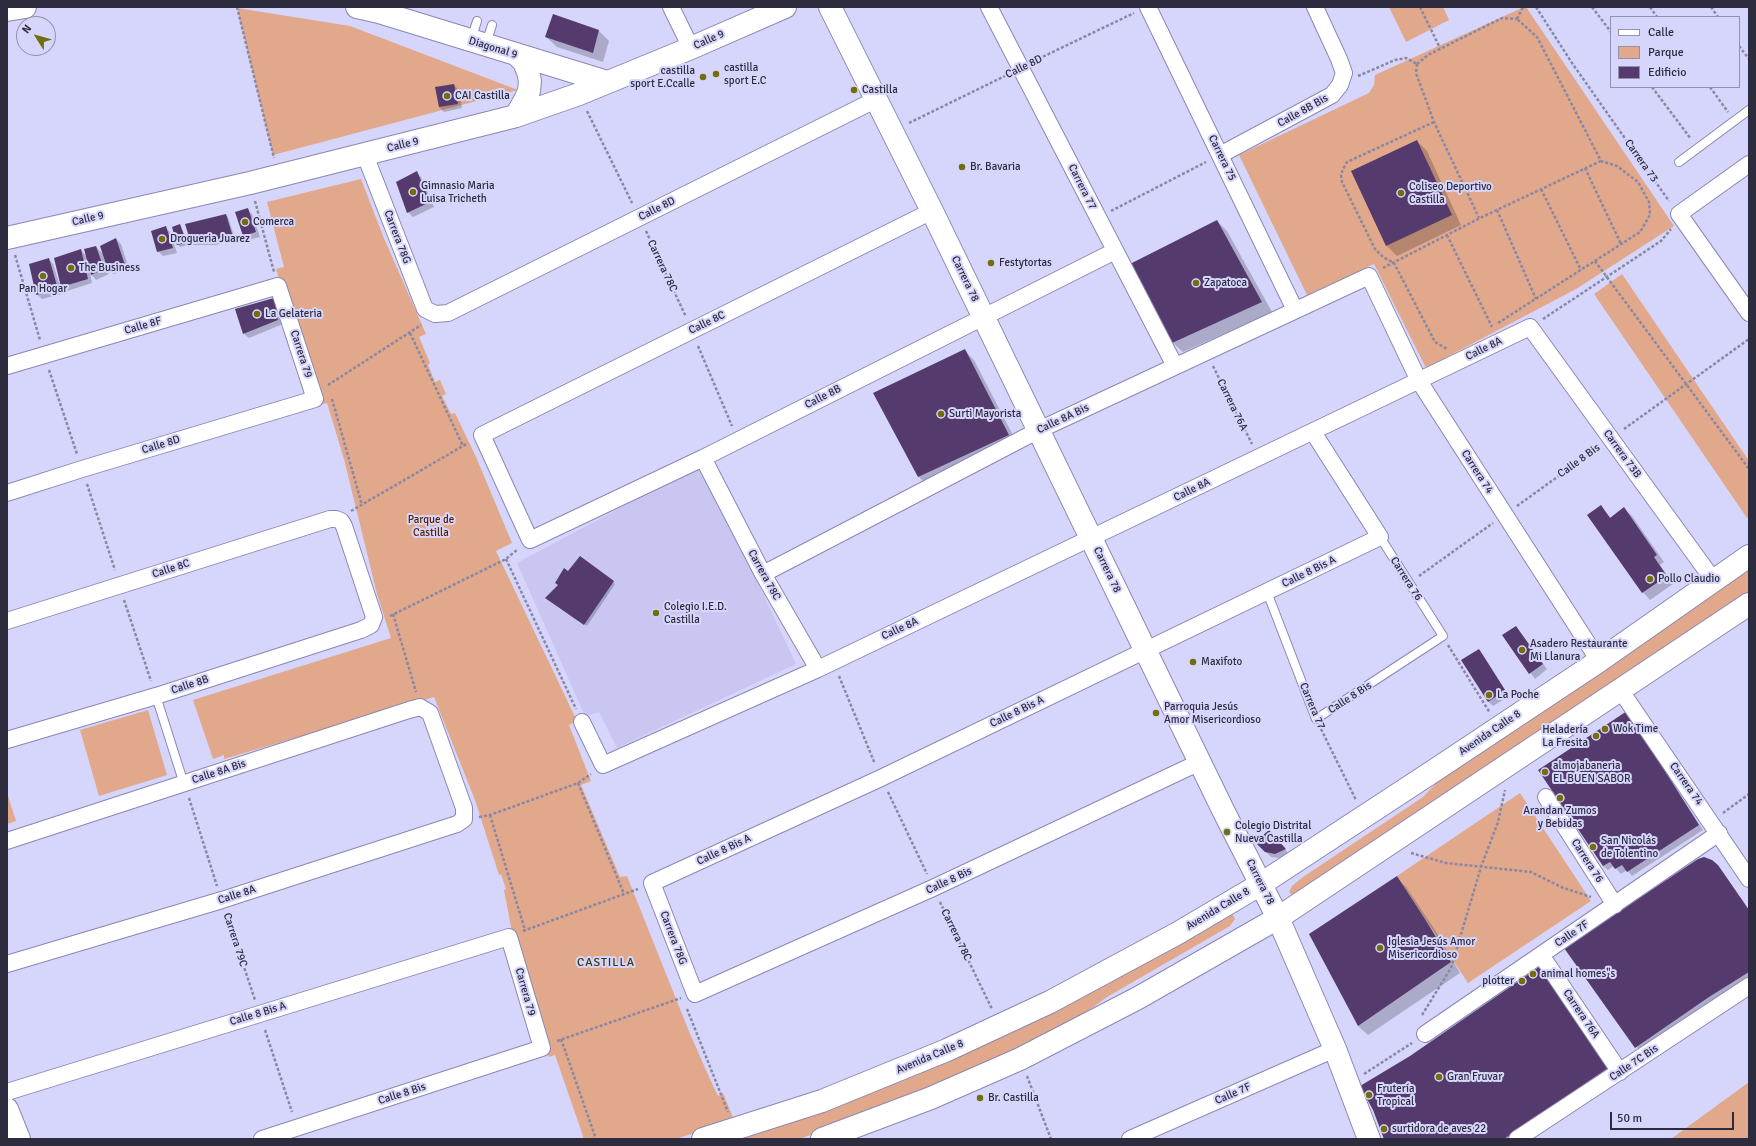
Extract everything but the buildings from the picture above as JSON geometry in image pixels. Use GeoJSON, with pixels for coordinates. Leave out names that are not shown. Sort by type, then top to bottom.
{"type":"FeatureCollection","features":[{"type":"Feature","properties":{"kind":"street"},"geometry":{"type":"LineString","coordinates":[[7,10],[25,7]]}},
{"type":"Feature","properties":{"kind":"street","name":"Diagonal 9"},"geometry":{"type":"LineString","coordinates":[[357,7],[373,9],[478,36],[517,55],[607,82]]}},
{"type":"Feature","properties":{"kind":"street"},"geometry":{"type":"LineString","coordinates":[[672,7],[691,48]]}},
{"type":"Feature","properties":{"kind":"street","name":"Calle 9"},"geometry":{"type":"LineString","coordinates":[[7,238],[250,183],[516,116],[579,94],[785,7]]}},
{"type":"Feature","properties":{"kind":"street","name":"Carrera 78"},"geometry":{"type":"LineString","coordinates":[[830,7],[877,99],[1200,762],[1278,918],[1335,1049],[1369,1139]]}},
{"type":"Feature","properties":{"kind":"street","name":"Carrera 77"},"geometry":{"type":"LineString","coordinates":[[989,7],[1175,366]]}},
{"type":"Feature","properties":{"kind":"street"},"geometry":{"type":"LineString","coordinates":[[1315,7],[1342,66],[1344,73],[1340,85]]}},
{"type":"Feature","properties":{"kind":"street","name":"Carrera 75"},"geometry":{"type":"LineString","coordinates":[[1143,9],[1220,155],[1295,310]]}},
{"type":"Feature","properties":{"kind":"street"},"geometry":{"type":"LineString","coordinates":[[516,116],[529,91],[530,81],[524,62],[517,55]]}},
{"type":"Feature","properties":{"kind":"street","name":"Calle 8B Bis"},"geometry":{"type":"LineString","coordinates":[[1220,155],[1332,95],[1340,85]]}},
{"type":"Feature","properties":{"kind":"street","name":"Calle 8D"},"geometry":{"type":"LineString","coordinates":[[435,314],[448,312],[877,99]]}},
{"type":"Feature","properties":{"kind":"street","name":"Carrera 78G"},"geometry":{"type":"LineString","coordinates":[[365,155],[425,309],[435,314]]}},
{"type":"Feature","properties":{"kind":"street"},"geometry":{"type":"LineString","coordinates":[[1749,164],[1679,214],[1749,313]]}},
{"type":"Feature","properties":{"kind":"street","name":"Calle 8C"},"geometry":{"type":"LineString","coordinates":[[482,435],[932,211]]}},
{"type":"Feature","properties":{"kind":"street","name":"Calle 8B"},"geometry":{"type":"LineString","coordinates":[[530,540],[703,458],[1115,251]]}},
{"type":"Feature","properties":{"kind":"street","name":"Calle 8A Bis"},"geometry":{"type":"LineString","coordinates":[[763,574],[1039,430],[1369,276]]}},
{"type":"Feature","properties":{"kind":"street","name":"Carrera 74"},"geometry":{"type":"LineString","coordinates":[[1369,276],[1419,381],[1599,661]]}},
{"type":"Feature","properties":{"kind":"street","name":"Calle 8F"},"geometry":{"type":"LineString","coordinates":[[7,366],[278,286]]}},
{"type":"Feature","properties":{"kind":"street","name":"Carrera 79"},"geometry":{"type":"LineString","coordinates":[[278,286],[315,399]]}},
{"type":"Feature","properties":{"kind":"street","name":"Calle 8A"},"geometry":{"type":"LineString","coordinates":[[603,765],[818,669],[1530,327]]}},
{"type":"Feature","properties":{"kind":"street","name":"Carrera 73B"},"geometry":{"type":"LineString","coordinates":[[1530,327],[1714,581]]}},
{"type":"Feature","properties":{"kind":"street","name":"Calle 8D"},"geometry":{"type":"LineString","coordinates":[[7,493],[89,466],[315,399]]}},
{"type":"Feature","properties":{"kind":"street","name":"Carrera 76"},"geometry":{"type":"LineString","coordinates":[[1313,432],[1380,537]]}},
{"type":"Feature","properties":{"kind":"street"},"geometry":{"type":"LineString","coordinates":[[482,435],[530,540]]}},
{"type":"Feature","properties":{"kind":"street","name":"Carrera 78C"},"geometry":{"type":"LineString","coordinates":[[703,458],[763,574],[818,669]]}},
{"type":"Feature","properties":{"kind":"street","name":"Calle 8C"},"geometry":{"type":"LineString","coordinates":[[7,621],[330,519],[336,519]]}},
{"type":"Feature","properties":{"kind":"street"},"geometry":{"type":"LineString","coordinates":[[336,519],[341,521],[344,526],[374,616],[371,625]]}},
{"type":"Feature","properties":{"kind":"street","name":"Calle 8 Bis A"},"geometry":{"type":"LineString","coordinates":[[652,883],[881,778],[1380,537]]}},
{"type":"Feature","properties":{"kind":"street","name":"Avenida Calle 8"},"geometry":{"type":"LineString","coordinates":[[703,1139],[822,1101],[896,1072],[1000,1026],[1112,970],[1261,884],[1599,661],[1749,556]]}},
{"type":"Feature","properties":{"kind":"street"},"geometry":{"type":"LineString","coordinates":[[822,1139],[917,1104],[1020,1059],[1138,998],[1278,918],[1621,691],[1746,612]]}},
{"type":"Feature","properties":{"kind":"street","name":"Calle 8B"},"geometry":{"type":"LineString","coordinates":[[7,740],[156,696],[361,630],[371,625]]}},
{"type":"Feature","properties":{"kind":"street","name":"Carrera 74"},"geometry":{"type":"LineString","coordinates":[[1621,691],[1749,879]]}},
{"type":"Feature","properties":{"kind":"street","name":"Calle 8A Bis"},"geometry":{"type":"LineString","coordinates":[[7,841],[409,710],[425,710]]}},
{"type":"Feature","properties":{"kind":"street"},"geometry":{"type":"LineString","coordinates":[[425,710],[464,808],[464,819]]}},
{"type":"Feature","properties":{"kind":"street"},"geometry":{"type":"LineString","coordinates":[[582,722],[603,765]]}},
{"type":"Feature","properties":{"kind":"street","name":"Calle 8 Bis"},"geometry":{"type":"LineString","coordinates":[[695,994],[933,888],[1200,762]]}},
{"type":"Feature","properties":{"kind":"street","name":"Carrera 76"},"geometry":{"type":"LineString","coordinates":[[1546,797],[1615,905]]}},
{"type":"Feature","properties":{"kind":"street","name":"Calle 8A"},"geometry":{"type":"LineString","coordinates":[[7,964],[222,900],[457,824],[464,819]]}},
{"type":"Feature","properties":{"kind":"street","name":"Calle 7F"},"geometry":{"type":"LineString","coordinates":[[1425,1034],[1615,905],[1715,827]]}},
{"type":"Feature","properties":{"kind":"street","name":"Carrera 78G"},"geometry":{"type":"LineString","coordinates":[[652,883],[695,994]]}},
{"type":"Feature","properties":{"kind":"street","name":"Carrera 79"},"geometry":{"type":"LineString","coordinates":[[509,937],[542,1048]]}},
{"type":"Feature","properties":{"kind":"street","name":"Calle 8 Bis A"},"geometry":{"type":"LineString","coordinates":[[7,1092],[509,937]]}},
{"type":"Feature","properties":{"kind":"street","name":"Carrera 76A"},"geometry":{"type":"LineString","coordinates":[[1541,955],[1620,1072]]}},
{"type":"Feature","properties":{"kind":"street","name":"Calle 7C Bis"},"geometry":{"type":"LineString","coordinates":[[1517,1139],[1749,986]]}},
{"type":"Feature","properties":{"kind":"street","name":"Calle 8 Bis"},"geometry":{"type":"LineString","coordinates":[[262,1139],[542,1048]]}},
{"type":"Feature","properties":{"kind":"street","name":"Calle 7F"},"geometry":{"type":"LineString","coordinates":[[1130,1139],[1335,1049]]}},
{"type":"Feature","properties":{"kind":"street"},"geometry":{"type":"LineString","coordinates":[[7,1109],[18,1139]]}},
{"type":"Feature","properties":{"kind":"lane"},"geometry":{"type":"LineString","coordinates":[[478,36],[492,24]]}},
{"type":"Feature","properties":{"kind":"lane"},"geometry":{"type":"LineString","coordinates":[[1679,162],[1749,110]]}},
{"type":"Feature","properties":{"kind":"lane","name":"Carrera 76"},"geometry":{"type":"LineString","coordinates":[[1380,537],[1443,636]]}},
{"type":"Feature","properties":{"kind":"lane","name":"Carrera 77"},"geometry":{"type":"LineString","coordinates":[[1267,592],[1316,719]]}},
{"type":"Feature","properties":{"kind":"lane","name":"Calle 8 Bis"},"geometry":{"type":"LineString","coordinates":[[1316,719],[1443,636]]}},
{"type":"Feature","properties":{"kind":"lane"},"geometry":{"type":"LineString","coordinates":[[156,696],[184,784]]}},
{"type":"Feature","properties":{"kind":"path"},"geometry":{"type":"LineString","coordinates":[[237,7],[278,176]]}},
{"type":"Feature","properties":{"kind":"path"},"geometry":{"type":"LineString","coordinates":[[1420,7],[1440,48]]}},
{"type":"Feature","properties":{"kind":"path"},"geometry":{"type":"LineString","coordinates":[[1517,19],[1523,7]]}},
{"type":"Feature","properties":{"kind":"path","name":"Carrera 73"},"geometry":{"type":"LineString","coordinates":[[1536,7],[1572,63],[1679,214]]}},
{"type":"Feature","properties":{"kind":"path"},"geometry":{"type":"LineString","coordinates":[[1592,7],[1610,31]]}},
{"type":"Feature","properties":{"kind":"path"},"geometry":{"type":"LineString","coordinates":[[1650,7],[1656,16]]}},
{"type":"Feature","properties":{"kind":"path"},"geometry":{"type":"LineString","coordinates":[[1711,7],[1717,16]]}},
{"type":"Feature","properties":{"kind":"path","name":"Calle 8D"},"geometry":{"type":"LineString","coordinates":[[902,126],[1143,9]]}},
{"type":"Feature","properties":{"kind":"path"},"geometry":{"type":"LineString","coordinates":[[1480,218],[1434,122],[1416,73],[1417,64],[1428,55],[1502,18],[1517,19],[1537,37],[1601,161]]}},
{"type":"Feature","properties":{"kind":"path"},"geometry":{"type":"LineString","coordinates":[[1740,47],[1749,59]]}},
{"type":"Feature","properties":{"kind":"path"},"geometry":{"type":"LineString","coordinates":[[1340,85],[1395,60],[1406,58],[1417,64]]}},
{"type":"Feature","properties":{"kind":"path"},"geometry":{"type":"LineString","coordinates":[[1653,88],[1698,148]]}},
{"type":"Feature","properties":{"kind":"path"},"geometry":{"type":"LineString","coordinates":[[1711,88],[1735,120]]}},
{"type":"Feature","properties":{"kind":"path","name":"Carrera 78C"},"geometry":{"type":"LineString","coordinates":[[579,94],[692,330],[738,440]]}},
{"type":"Feature","properties":{"kind":"path"},"geometry":{"type":"LineString","coordinates":[[1434,122],[1347,162],[1343,169],[1342,182],[1375,249],[1383,257],[1394,263],[1435,342],[1444,349],[1450,350]]}},
{"type":"Feature","properties":{"kind":"path"},"geometry":{"type":"LineString","coordinates":[[1098,218],[1220,155]]}},
{"type":"Feature","properties":{"kind":"path"},"geometry":{"type":"LineString","coordinates":[[1369,276],[1480,218],[1601,161],[1617,166],[1638,182],[1650,202],[1650,215],[1640,232],[1485,331]]}},
{"type":"Feature","properties":{"kind":"path"},"geometry":{"type":"LineString","coordinates":[[1585,168],[1621,244]]}},
{"type":"Feature","properties":{"kind":"path"},"geometry":{"type":"LineString","coordinates":[[250,183],[278,286]]}},
{"type":"Feature","properties":{"kind":"path"},"geometry":{"type":"LineString","coordinates":[[1541,189],[1581,270]]}},
{"type":"Feature","properties":{"kind":"path"},"geometry":{"type":"LineString","coordinates":[[1497,210],[1536,299]]}},
{"type":"Feature","properties":{"kind":"path"},"geometry":{"type":"LineString","coordinates":[[1530,327],[1661,241],[1670,230],[1679,214]]}},
{"type":"Feature","properties":{"kind":"path"},"geometry":{"type":"LineString","coordinates":[[1447,235],[1492,327]]}},
{"type":"Feature","properties":{"kind":"path"},"geometry":{"type":"LineString","coordinates":[[1595,261],[1749,469]]}},
{"type":"Feature","properties":{"kind":"path"},"geometry":{"type":"LineString","coordinates":[[315,399],[328,385],[410,333],[435,314]]}},
{"type":"Feature","properties":{"kind":"path"},"geometry":{"type":"LineString","coordinates":[[410,333],[463,446]]}},
{"type":"Feature","properties":{"kind":"path","name":"Calle 8 Bis"},"geometry":{"type":"LineString","coordinates":[[1409,583],[1749,339]]}},
{"type":"Feature","properties":{"kind":"path","name":"Carrera 76A"},"geometry":{"type":"LineString","coordinates":[[1206,352],[1259,458]]}},
{"type":"Feature","properties":{"kind":"path"},"geometry":{"type":"LineString","coordinates":[[328,385],[362,504]]}},
{"type":"Feature","properties":{"kind":"path"},"geometry":{"type":"LineString","coordinates":[[336,519],[482,435]]}},
{"type":"Feature","properties":{"kind":"path"},"geometry":{"type":"LineString","coordinates":[[371,625],[506,559],[530,540]]}},
{"type":"Feature","properties":{"kind":"path"},"geometry":{"type":"LineString","coordinates":[[506,559],[582,722]]}},
{"type":"Feature","properties":{"kind":"path"},"geometry":{"type":"LineString","coordinates":[[393,614],[425,710]]}},
{"type":"Feature","properties":{"kind":"path"},"geometry":{"type":"LineString","coordinates":[[1443,636],[1498,727]]}},
{"type":"Feature","properties":{"kind":"path","name":"Carrera 78C"},"geometry":{"type":"LineString","coordinates":[[832,661],[881,778],[1000,1026]]}},
{"type":"Feature","properties":{"kind":"path","name":"Carrera 77"},"geometry":{"type":"LineString","coordinates":[[1316,719],[1363,817]]}},
{"type":"Feature","properties":{"kind":"path"},"geometry":{"type":"LineString","coordinates":[[464,819],[490,815],[578,783],[603,765]]}},
{"type":"Feature","properties":{"kind":"path"},"geometry":{"type":"LineString","coordinates":[[578,783],[624,894]]}},
{"type":"Feature","properties":{"kind":"path","name":"Carrera 79C"},"geometry":{"type":"LineString","coordinates":[[184,784],[297,1128]]}},
{"type":"Feature","properties":{"kind":"path"},"geometry":{"type":"LineString","coordinates":[[1360,1077],[1425,1034],[1420,1026],[1421,1018],[1451,968],[1481,867],[1498,822],[1505,788]]}},
{"type":"Feature","properties":{"kind":"path"},"geometry":{"type":"LineString","coordinates":[[1715,827],[1749,794]]}},
{"type":"Feature","properties":{"kind":"path"},"geometry":{"type":"LineString","coordinates":[[490,815],[525,931]]}},
{"type":"Feature","properties":{"kind":"path"},"geometry":{"type":"LineString","coordinates":[[1387,846],[1446,863],[1531,872],[1561,887],[1615,905]]}},
{"type":"Feature","properties":{"kind":"path"},"geometry":{"type":"LineString","coordinates":[[509,937],[652,883]]}},
{"type":"Feature","properties":{"kind":"path"},"geometry":{"type":"LineString","coordinates":[[542,1048],[561,1039],[683,997],[735,1129]]}},
{"type":"Feature","properties":{"kind":"path"},"geometry":{"type":"LineString","coordinates":[[561,1039],[596,1139]]}},
{"type":"Feature","properties":{"kind":"path"},"geometry":{"type":"LineString","coordinates":[[1020,1059],[1051,1139]]}},
{"type":"Feature","properties":{"kind":"shaded area","name":"Colegio I.E.D. Castilla"},"geometry":{"type":"Polygon","coordinates":[[[702,464],[796,664],[617,748],[599,712],[585,716],[517,563],[702,464]]]}},
{"type":"Feature","properties":{"kind":"green space"},"geometry":{"type":"Polygon","coordinates":[[[1389,7],[1443,7],[1449,20],[1406,42],[1389,7]]]}},
{"type":"Feature","properties":{"kind":"green space"},"geometry":{"type":"Polygon","coordinates":[[[1526,7],[1674,226],[1576,289],[1426,368],[1374,264],[1307,295],[1239,155],[1369,93],[1374,85],[1375,75],[1526,7]]]}},
{"type":"Feature","properties":{"kind":"green space"},"geometry":{"type":"Polygon","coordinates":[[[237,8],[350,26],[518,90],[273,155],[237,8]]]}},
{"type":"Feature","properties":{"kind":"green space","name":"Parque de Castilla"},"geometry":{"type":"Polygon","coordinates":[[[361,179],[383,236],[426,334],[419,337],[430,363],[428,365],[435,382],[440,380],[446,394],[442,396],[451,414],[455,413],[476,457],[512,543],[496,551],[577,721],[569,725],[591,781],[581,785],[620,877],[627,876],[688,1029],[709,1077],[718,1096],[723,1093],[734,1120],[676,1139],[584,1139],[555,1055],[549,1057],[512,932],[504,890],[506,889],[501,874],[499,875],[475,800],[434,697],[224,759],[224,755],[213,759],[193,700],[391,638],[377,594],[344,459],[327,403],[319,405],[276,269],[284,267],[267,202],[361,179]]]}},
{"type":"Feature","properties":{"kind":"green space"},"geometry":{"type":"Polygon","coordinates":[[[1622,274],[1749,461],[1749,517],[1747,518],[1594,294],[1622,274]]]}},
{"type":"Feature","properties":{"kind":"green space"},"geometry":{"type":"Polygon","coordinates":[[[1749,566],[1749,593],[1742,598],[1297,895],[1292,895],[1289,892],[1292,886],[1303,877],[1423,797],[1443,776],[1749,566]]]}},
{"type":"Feature","properties":{"kind":"green space"},"geometry":{"type":"Polygon","coordinates":[[[148,710],[167,775],[99,796],[80,730],[148,710]]]}},
{"type":"Feature","properties":{"kind":"green space"},"geometry":{"type":"Polygon","coordinates":[[[7,793],[16,821],[7,824],[7,793]]]}},
{"type":"Feature","properties":{"kind":"green space"},"geometry":{"type":"Polygon","coordinates":[[[1520,793],[1591,901],[1468,983],[1397,876],[1520,793]]]}},
{"type":"Feature","properties":{"kind":"green space"},"geometry":{"type":"Polygon","coordinates":[[[1230,914],[1233,915],[1235,919],[1230,926],[1107,997],[1074,1021],[1035,1041],[864,1116],[799,1139],[729,1139],[1230,914]]]}},
{"type":"Feature","properties":{"kind":"green space"},"geometry":{"type":"Polygon","coordinates":[[[1749,1082],[1749,1139],[1671,1139],[1749,1082]]]}},
{"type":"Feature","properties":{"kind":"place","name":"castilla sport E.C"},"geometry":{"type":"Point","coordinates":[716,74]}},
{"type":"Feature","properties":{"kind":"place","name":"castilla sport E.Ccalle"},"geometry":{"type":"Point","coordinates":[703,77]}},
{"type":"Feature","properties":{"kind":"place","name":"Castilla"},"geometry":{"type":"Point","coordinates":[854,90]}},
{"type":"Feature","properties":{"kind":"place","name":"CAI Castilla"},"geometry":{"type":"Point","coordinates":[447,96]}},
{"type":"Feature","properties":{"kind":"place","name":"Br. Bavaria"},"geometry":{"type":"Point","coordinates":[962,167]}},
{"type":"Feature","properties":{"kind":"place","name":"Gimnasio Maria Luisa Tricheth"},"geometry":{"type":"Point","coordinates":[413,192]}},
{"type":"Feature","properties":{"kind":"place","name":"Coliseo Deportivo Castilla"},"geometry":{"type":"Point","coordinates":[1401,193]}},
{"type":"Feature","properties":{"kind":"place","name":"Comerca"},"geometry":{"type":"Point","coordinates":[245,222]}},
{"type":"Feature","properties":{"kind":"place","name":"Drogueria Juarez"},"geometry":{"type":"Point","coordinates":[162,239]}},
{"type":"Feature","properties":{"kind":"place","name":"Festytortas"},"geometry":{"type":"Point","coordinates":[991,263]}},
{"type":"Feature","properties":{"kind":"place","name":"The Business"},"geometry":{"type":"Point","coordinates":[71,268]}},
{"type":"Feature","properties":{"kind":"place","name":"Pan Hogar"},"geometry":{"type":"Point","coordinates":[43,276]}},
{"type":"Feature","properties":{"kind":"place","name":"Zapatoca"},"geometry":{"type":"Point","coordinates":[1196,283]}},
{"type":"Feature","properties":{"kind":"place","name":"La Gelateria"},"geometry":{"type":"Point","coordinates":[257,314]}},
{"type":"Feature","properties":{"kind":"place","name":"Surti Mayorista"},"geometry":{"type":"Point","coordinates":[941,414]}},
{"type":"Feature","properties":{"kind":"place","name":"Pollo Claudio"},"geometry":{"type":"Point","coordinates":[1650,579]}},
{"type":"Feature","properties":{"kind":"place","name":"Colegio I.E.D. Castilla"},"geometry":{"type":"Point","coordinates":[656,613]}},
{"type":"Feature","properties":{"kind":"place","name":"Asadero Restaurante Mi Llanura"},"geometry":{"type":"Point","coordinates":[1522,650]}},
{"type":"Feature","properties":{"kind":"place","name":"Maxifoto"},"geometry":{"type":"Point","coordinates":[1193,662]}},
{"type":"Feature","properties":{"kind":"place","name":"La Poche"},"geometry":{"type":"Point","coordinates":[1489,695]}},
{"type":"Feature","properties":{"kind":"place","name":"Parroquia Jesús Amor Misericordioso"},"geometry":{"type":"Point","coordinates":[1156,713]}},
{"type":"Feature","properties":{"kind":"place","name":"Wok Time"},"geometry":{"type":"Point","coordinates":[1605,729]}},
{"type":"Feature","properties":{"kind":"place","name":"Heladería La Fresita"},"geometry":{"type":"Point","coordinates":[1596,736]}},
{"type":"Feature","properties":{"kind":"place","name":"almojabaneria EL BUEN SABOR"},"geometry":{"type":"Point","coordinates":[1545,772]}},
{"type":"Feature","properties":{"kind":"place","name":"Arandan Zumos y Bebidas"},"geometry":{"type":"Point","coordinates":[1560,798]}},
{"type":"Feature","properties":{"kind":"place","name":"Colegio Distrital Nueva Castilla"},"geometry":{"type":"Point","coordinates":[1227,832]}},
{"type":"Feature","properties":{"kind":"place","name":"San Nicolás de Tolentino"},"geometry":{"type":"Point","coordinates":[1593,847]}},
{"type":"Feature","properties":{"kind":"place","name":"Iglesia Jesús Amor Misericordioso"},"geometry":{"type":"Point","coordinates":[1380,948]}},
{"type":"Feature","properties":{"kind":"place","name":"animal homes\"s"},"geometry":{"type":"Point","coordinates":[1533,974]}},
{"type":"Feature","properties":{"kind":"place","name":"plotter"},"geometry":{"type":"Point","coordinates":[1522,981]}},
{"type":"Feature","properties":{"kind":"place","name":"Gran Fruvar"},"geometry":{"type":"Point","coordinates":[1439,1077]}},
{"type":"Feature","properties":{"kind":"place","name":"Frutería Tropical"},"geometry":{"type":"Point","coordinates":[1369,1095]}},
{"type":"Feature","properties":{"kind":"place","name":"Br. Castilla"},"geometry":{"type":"Point","coordinates":[980,1098]}},
{"type":"Feature","properties":{"kind":"place","name":"surtidora de aves 22"},"geometry":{"type":"Point","coordinates":[1384,1129]}},
{"type":"Feature","properties":{"kind":"district","name":"CASTILLA"},"geometry":{"type":"Point","coordinates":[606,963]}}]}
